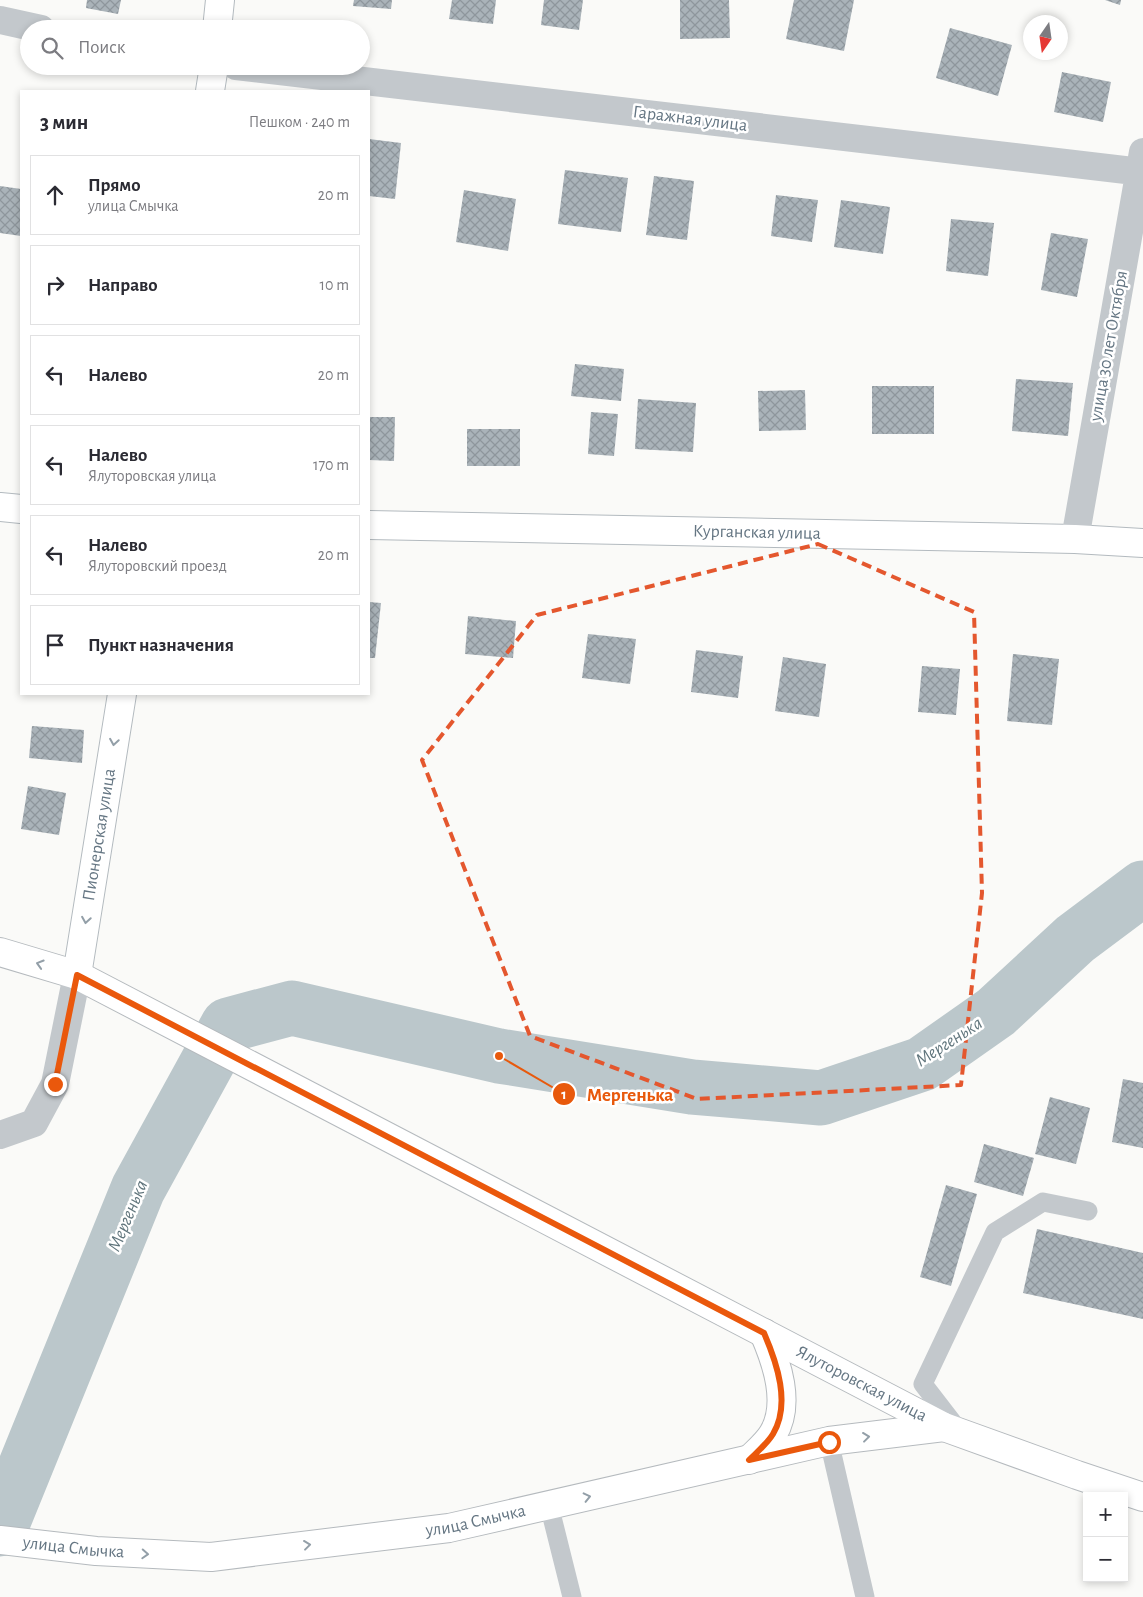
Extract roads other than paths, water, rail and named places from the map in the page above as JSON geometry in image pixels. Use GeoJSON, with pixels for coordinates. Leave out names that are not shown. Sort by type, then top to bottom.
{"type":"FeatureCollection","features":[{"type":"Feature","properties":{"kind":"main road"},"geometry":{"type":"LineString","coordinates":[[219,20],[220,0]]}},
{"type":"Feature","properties":{"kind":"main road"},"geometry":{"type":"LineString","coordinates":[[210,90],[213,75]]}},
{"type":"Feature","properties":{"kind":"main road"},"geometry":{"type":"LineString","coordinates":[[0,507],[20,509]]}},
{"type":"Feature","properties":{"kind":"main road","name":"Курганская улица"},"geometry":{"type":"LineString","coordinates":[[370,525],[1143,543]]}},
{"type":"Feature","properties":{"kind":"main road","name":"Пионерская улица"},"geometry":{"type":"LineString","coordinates":[[77,975],[122,695]]}},
{"type":"Feature","properties":{"kind":"main road","name":"Ялуторовская улица"},"geometry":{"type":"LineString","coordinates":[[0,952],[77,975],[952,1430],[1143,1497]]}},
{"type":"Feature","properties":{"kind":"main road"},"geometry":{"type":"LineString","coordinates":[[749,1460],[773,1434],[780,1414],[781,1387],[770,1346],[764,1333]]}},
{"type":"Feature","properties":{"kind":"main road","name":"улица Смычка"},"geometry":{"type":"LineString","coordinates":[[0,1540],[96,1551],[211,1557],[449,1528],[829,1442],[952,1430]]}},
{"type":"Feature","properties":{"kind":"street"},"geometry":{"type":"LineString","coordinates":[[0,20],[20,24]]}},
{"type":"Feature","properties":{"kind":"street","name":"Гаражная улица"},"geometry":{"type":"LineString","coordinates":[[318,75],[1142,165]]}},
{"type":"Feature","properties":{"kind":"street","name":"улица 30 лет Октября"},"geometry":{"type":"LineString","coordinates":[[1075,540],[1142,165]]}},
{"type":"Feature","properties":{"kind":"street"},"geometry":{"type":"LineString","coordinates":[[0,1135],[34,1123],[55,1084],[77,975]]}},
{"type":"Feature","properties":{"kind":"lane"},"geometry":{"type":"LineString","coordinates":[[952,1430],[923,1384],[995,1232],[1043,1202],[1088,1210]]}},
{"type":"Feature","properties":{"kind":"lane"},"geometry":{"type":"LineString","coordinates":[[829,1442],[865,1597]]}},
{"type":"Feature","properties":{"kind":"lane"},"geometry":{"type":"LineString","coordinates":[[549,1505],[572,1597]]}},
{"type":"Feature","properties":{"kind":"waterway","name":"Мергенька"},"geometry":{"type":"LineString","coordinates":[[0,1529],[138,1189],[228,1025],[292,1008],[499,1056],[692,1087],[821,1098],[922,1064],[996,1012],[1075,939],[1143,888]]}},
{"type":"Feature","properties":{"kind":"place","name":"Мергенька"},"geometry":{"type":"Point","coordinates":[499,1056]}}]}
